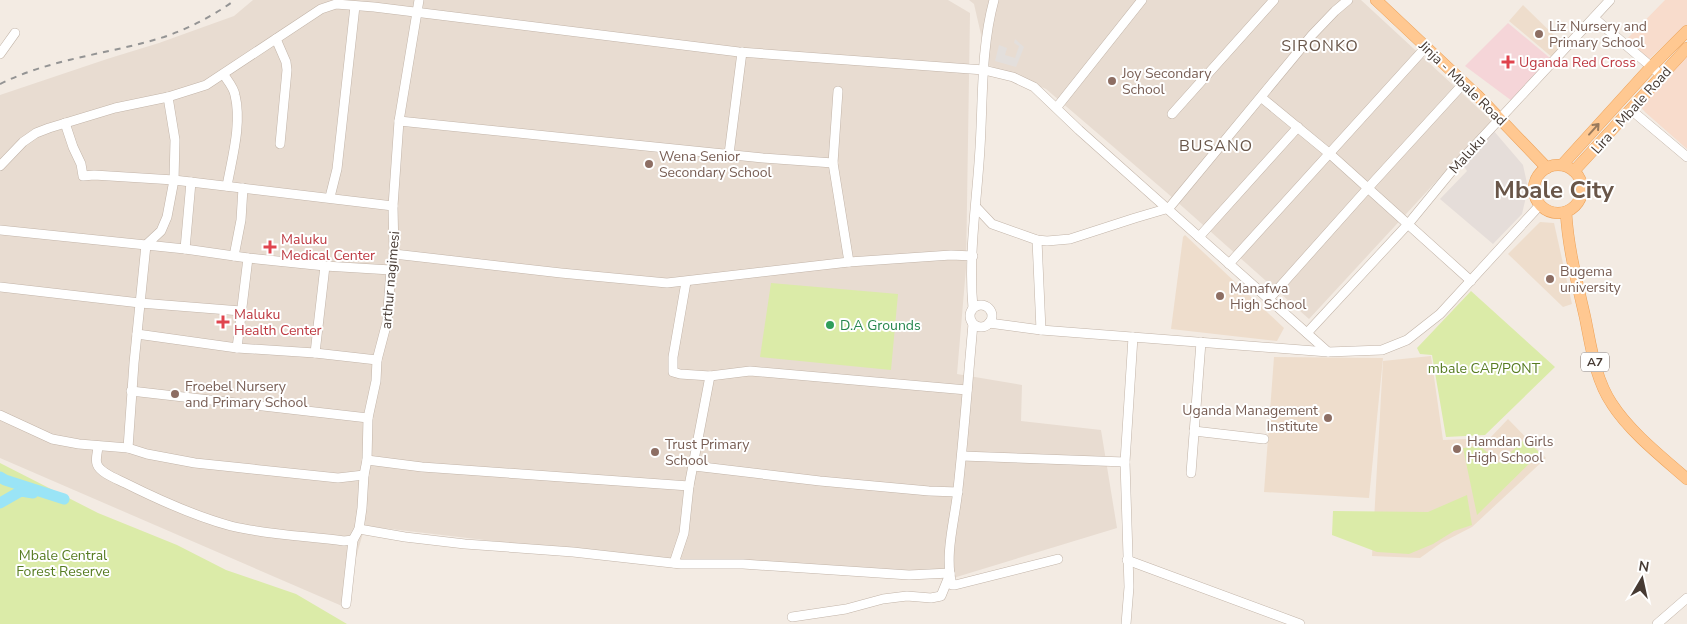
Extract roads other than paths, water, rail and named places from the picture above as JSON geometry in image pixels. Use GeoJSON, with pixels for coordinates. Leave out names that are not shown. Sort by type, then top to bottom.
{"type":"FeatureCollection","features":[{"type":"Feature","properties":{"kind":"main road","name":"Jinja - Mbale Road"},"geometry":{"type":"LineString","coordinates":[[1376,0],[1464,83],[1547,168]]}},
{"type":"Feature","properties":{"kind":"main road","name":"Lira - Mbale Road"},"geometry":{"type":"LineString","coordinates":[[1562,165],[1650,67],[1686,33]]}},
{"type":"Feature","properties":{"kind":"main road","name":"Lira - Mbale Road"},"geometry":{"type":"LineString","coordinates":[[1574,171],[1687,48]]}},
{"type":"Feature","properties":{"kind":"main road"},"geometry":{"type":"LineString","coordinates":[[1554,165],[1562,165],[1574,171],[1581,182],[1582,190],[1578,204],[1566,212],[1554,213],[1546,210],[1540,205],[1534,194],[1534,186],[1540,173],[1547,168],[1554,165]]}},
{"type":"Feature","properties":{"kind":"main road","name":"A7"},"geometry":{"type":"LineString","coordinates":[[1566,212],[1576,282],[1594,359],[1606,393],[1616,409],[1632,428],[1687,479]]}},
{"type":"Feature","properties":{"kind":"street","name":"arthur nagimesi"},"geometry":{"type":"LineString","coordinates":[[359,529],[367,460],[368,418],[376,381],[377,360],[388,322],[391,270],[394,254],[394,206],[400,121],[419,0]]}},
{"type":"Feature","properties":{"kind":"street"},"geometry":{"type":"LineString","coordinates":[[994,0],[990,15],[984,70],[973,256],[973,308],[970,314],[973,324],[962,456],[950,553],[952,585],[955,586],[1058,560]]}},
{"type":"Feature","properties":{"kind":"street"},"geometry":{"type":"LineString","coordinates":[[1057,107],[1142,0]]}},
{"type":"Feature","properties":{"kind":"street"},"geometry":{"type":"LineString","coordinates":[[1172,114],[1274,0]]}},
{"type":"Feature","properties":{"kind":"street"},"geometry":{"type":"LineString","coordinates":[[976,207],[992,224],[1036,240],[1053,241],[1070,239],[1169,208],[1262,98],[1312,35],[1348,0]]}},
{"type":"Feature","properties":{"kind":"street","name":"Maluku"},"geometry":{"type":"LineString","coordinates":[[1307,333],[1409,223],[1455,167],[1499,118],[1610,0]]}},
{"type":"Feature","properties":{"kind":"street"},"geometry":{"type":"LineString","coordinates":[[0,166],[23,142],[36,133],[116,108],[168,97],[206,85],[328,6],[336,4],[417,12],[742,52],[984,70],[1002,74],[1034,87],[1079,130],[1169,208],[1268,300],[1328,352]]}},
{"type":"Feature","properties":{"kind":"street"},"geometry":{"type":"LineString","coordinates":[[330,197],[337,169],[354,6]]}},
{"type":"Feature","properties":{"kind":"street"},"geometry":{"type":"LineString","coordinates":[[1594,18],[1661,76]]}},
{"type":"Feature","properties":{"kind":"street"},"geometry":{"type":"LineString","coordinates":[[0,54],[15,33]]}},
{"type":"Feature","properties":{"kind":"street"},"geometry":{"type":"LineString","coordinates":[[276,39],[288,70],[280,144]]}},
{"type":"Feature","properties":{"kind":"street"},"geometry":{"type":"LineString","coordinates":[[1229,264],[1426,47]]}},
{"type":"Feature","properties":{"kind":"street"},"geometry":{"type":"LineString","coordinates":[[729,154],[742,52]]}},
{"type":"Feature","properties":{"kind":"street"},"geometry":{"type":"LineString","coordinates":[[224,74],[235,93],[237,114],[226,186]]}},
{"type":"Feature","properties":{"kind":"street"},"geometry":{"type":"LineString","coordinates":[[1268,300],[1464,83]]}},
{"type":"Feature","properties":{"kind":"street"},"geometry":{"type":"LineString","coordinates":[[838,91],[833,163],[849,262]]}},
{"type":"Feature","properties":{"kind":"street"},"geometry":{"type":"LineString","coordinates":[[128,448],[131,391],[146,245],[161,231],[167,217],[174,180],[175,140],[168,97]]}},
{"type":"Feature","properties":{"kind":"street"},"geometry":{"type":"LineString","coordinates":[[1262,98],[1330,154],[1472,281]]}},
{"type":"Feature","properties":{"kind":"street"},"geometry":{"type":"LineString","coordinates":[[1630,109],[1687,158]]}},
{"type":"Feature","properties":{"kind":"street"},"geometry":{"type":"LineString","coordinates":[[400,121],[833,163]]}},
{"type":"Feature","properties":{"kind":"street"},"geometry":{"type":"LineString","coordinates":[[65,123],[81,164],[83,176],[174,180],[394,206]]}},
{"type":"Feature","properties":{"kind":"street"},"geometry":{"type":"LineString","coordinates":[[1199,237],[1298,127]]}},
{"type":"Feature","properties":{"kind":"street"},"geometry":{"type":"LineString","coordinates":[[185,249],[191,182]]}},
{"type":"Feature","properties":{"kind":"street"},"geometry":{"type":"LineString","coordinates":[[234,256],[241,220],[243,188]]}},
{"type":"Feature","properties":{"kind":"street"},"geometry":{"type":"LineString","coordinates":[[989,323],[1041,330],[1328,352],[1382,350],[1399,344],[1426,326],[1472,281],[1540,205]]}},
{"type":"Feature","properties":{"kind":"street"},"geometry":{"type":"LineString","coordinates":[[0,230],[325,266],[391,270]]}},
{"type":"Feature","properties":{"kind":"street"},"geometry":{"type":"LineString","coordinates":[[1036,240],[1041,330]]}},
{"type":"Feature","properties":{"kind":"street"},"geometry":{"type":"LineString","coordinates":[[394,254],[648,282],[686,282],[769,270],[849,262],[973,256]]}},
{"type":"Feature","properties":{"kind":"street"},"geometry":{"type":"LineString","coordinates":[[237,348],[248,258]]}},
{"type":"Feature","properties":{"kind":"street"},"geometry":{"type":"LineString","coordinates":[[316,353],[325,266]]}},
{"type":"Feature","properties":{"kind":"street"},"geometry":{"type":"LineString","coordinates":[[686,282],[673,357],[673,372],[710,376],[750,371],[967,390]]}},
{"type":"Feature","properties":{"kind":"street"},"geometry":{"type":"LineString","coordinates":[[0,287],[241,312]]}},
{"type":"Feature","properties":{"kind":"street"},"geometry":{"type":"LineString","coordinates":[[973,308],[980,305],[990,310],[992,316],[989,323],[983,327],[973,324]]}},
{"type":"Feature","properties":{"kind":"street"},"geometry":{"type":"LineString","coordinates":[[137,334],[237,348],[316,353],[377,360]]}},
{"type":"Feature","properties":{"kind":"street"},"geometry":{"type":"LineString","coordinates":[[1126,624],[1129,601],[1125,462],[1133,337]]}},
{"type":"Feature","properties":{"kind":"street"},"geometry":{"type":"LineString","coordinates":[[1191,473],[1201,342]]}},
{"type":"Feature","properties":{"kind":"street"},"geometry":{"type":"LineString","coordinates":[[674,563],[684,533],[689,486],[710,376]]}},
{"type":"Feature","properties":{"kind":"street"},"geometry":{"type":"LineString","coordinates":[[131,391],[368,418]]}},
{"type":"Feature","properties":{"kind":"street"},"geometry":{"type":"LineString","coordinates":[[0,415],[52,439],[79,444],[128,448],[195,463],[338,478],[364,475]]}},
{"type":"Feature","properties":{"kind":"street"},"geometry":{"type":"LineString","coordinates":[[1194,431],[1264,439]]}},
{"type":"Feature","properties":{"kind":"street"},"geometry":{"type":"LineString","coordinates":[[98,446],[96,463],[102,470],[157,499],[195,515],[232,526],[344,541],[353,540]]}},
{"type":"Feature","properties":{"kind":"street"},"geometry":{"type":"LineString","coordinates":[[962,456],[1125,462]]}},
{"type":"Feature","properties":{"kind":"street"},"geometry":{"type":"LineString","coordinates":[[367,460],[413,466],[689,486]]}},
{"type":"Feature","properties":{"kind":"street"},"geometry":{"type":"LineString","coordinates":[[694,466],[929,492],[958,492]]}},
{"type":"Feature","properties":{"kind":"street"},"geometry":{"type":"LineString","coordinates":[[346,604],[353,540],[359,529],[465,544],[573,552],[674,563],[742,564],[909,575],[950,574]]}},
{"type":"Feature","properties":{"kind":"street"},"geometry":{"type":"LineString","coordinates":[[1127,560],[1300,624]]}},
{"type":"Feature","properties":{"kind":"street"},"geometry":{"type":"LineString","coordinates":[[792,617],[846,609],[883,599],[907,596],[931,598],[941,596],[950,574]]}},
{"type":"Feature","properties":{"kind":"street"},"geometry":{"type":"LineString","coordinates":[[1657,624],[1687,598]]}},
{"type":"Feature","properties":{"kind":"waterway"},"geometry":{"type":"LineString","coordinates":[[0,477],[64,499]]}},
{"type":"Feature","properties":{"kind":"waterway"},"geometry":{"type":"LineString","coordinates":[[0,503],[21,491],[33,493]]}},
{"type":"Feature","properties":{"kind":"railway"},"geometry":{"type":"LineString","coordinates":[[0,84],[40,68],[164,37],[201,21],[235,0]]}},
{"type":"Feature","properties":{"kind":"place","name":"Liz Nursery and Primary School"},"geometry":{"type":"Point","coordinates":[1539,34]}},
{"type":"Feature","properties":{"kind":"place","name":"Uganda Red Cross"},"geometry":{"type":"Point","coordinates":[1508,62]}},
{"type":"Feature","properties":{"kind":"place","name":"Joy Secondary School"},"geometry":{"type":"Point","coordinates":[1112,81]}},
{"type":"Feature","properties":{"kind":"place","name":"Wena Senior Secondary School"},"geometry":{"type":"Point","coordinates":[649,164]}},
{"type":"Feature","properties":{"kind":"place","name":"Maluku Medical Center"},"geometry":{"type":"Point","coordinates":[270,247]}},
{"type":"Feature","properties":{"kind":"place","name":"Bugema university"},"geometry":{"type":"Point","coordinates":[1550,279]}},
{"type":"Feature","properties":{"kind":"place","name":"Manafwa High School"},"geometry":{"type":"Point","coordinates":[1220,296]}},
{"type":"Feature","properties":{"kind":"place","name":"Maluku Health Center"},"geometry":{"type":"Point","coordinates":[223,322]}},
{"type":"Feature","properties":{"kind":"place","name":"D.A Grounds"},"geometry":{"type":"Point","coordinates":[830,325]}},
{"type":"Feature","properties":{"kind":"place","name":"Froebel Nursery and Primary School"},"geometry":{"type":"Point","coordinates":[175,394]}},
{"type":"Feature","properties":{"kind":"place","name":"Uganda Management Institute"},"geometry":{"type":"Point","coordinates":[1328,418]}},
{"type":"Feature","properties":{"kind":"place","name":"Hamdan Girls High School"},"geometry":{"type":"Point","coordinates":[1457,449]}},
{"type":"Feature","properties":{"kind":"place","name":"Trust Primary School"},"geometry":{"type":"Point","coordinates":[655,452]}},
{"type":"Feature","properties":{"kind":"district","name":"SIRONKO"},"geometry":{"type":"Point","coordinates":[1320,45]}},
{"type":"Feature","properties":{"kind":"district","name":"BUSANO"},"geometry":{"type":"Point","coordinates":[1216,145]}},
{"type":"Feature","properties":{"kind":"district","name":"Mbale City"},"geometry":{"type":"Point","coordinates":[1554,190]}},
{"type":"Feature","properties":{"kind":"park label","name":"mbale CAP/PONT"},"geometry":{"type":"Point","coordinates":[1484,368]}},
{"type":"Feature","properties":{"kind":"park label","name":"Mbale Central Forest Reserve"},"geometry":{"type":"Point","coordinates":[63,564]}}]}
